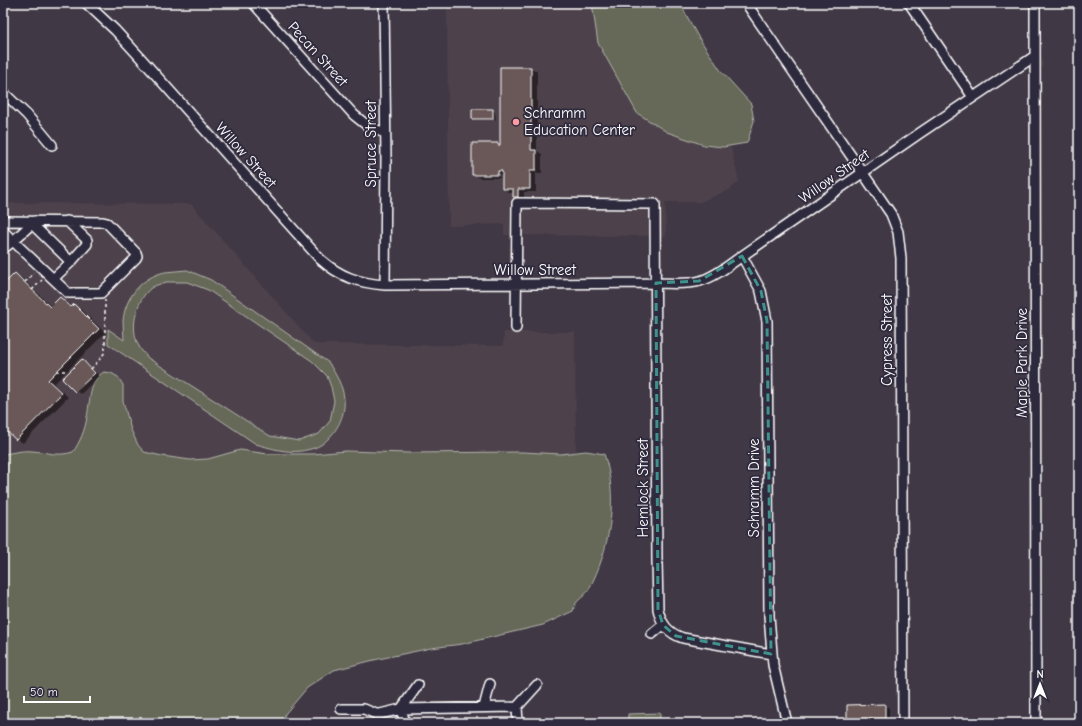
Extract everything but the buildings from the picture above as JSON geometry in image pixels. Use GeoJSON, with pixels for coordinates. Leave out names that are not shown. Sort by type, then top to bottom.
{"type":"FeatureCollection","features":[{"type":"Feature","properties":{"kind":"street","name":"Willow Street"},"geometry":{"type":"LineString","coordinates":[[86,3],[115,30],[138,55],[323,261],[338,272],[354,280],[369,284],[385,285],[656,284],[699,281],[714,275],[1035,56]]}},
{"type":"Feature","properties":{"kind":"street","name":"Pecan Street"},"geometry":{"type":"LineString","coordinates":[[253,3],[354,115],[369,127],[385,133]]}},
{"type":"Feature","properties":{"kind":"street","name":"Spruce Street"},"geometry":{"type":"LineString","coordinates":[[384,3],[385,285]]}},
{"type":"Feature","properties":{"kind":"street","name":"Cypress Street"},"geometry":{"type":"LineString","coordinates":[[746,3],[894,220],[898,232],[900,246],[903,723]]}},
{"type":"Feature","properties":{"kind":"street"},"geometry":{"type":"LineString","coordinates":[[909,3],[973,97]]}},
{"type":"Feature","properties":{"kind":"street","name":"Maple Park Drive"},"geometry":{"type":"LineString","coordinates":[[1035,3],[1036,723]]}},
{"type":"Feature","properties":{"kind":"street"},"geometry":{"type":"LineString","coordinates":[[3,92],[27,115],[52,145]]}},
{"type":"Feature","properties":{"kind":"street","name":"Hemlock Street"},"geometry":{"type":"LineString","coordinates":[[517,285],[517,202],[655,204],[658,602],[659,616],[663,625]]}},
{"type":"Feature","properties":{"kind":"street"},"geometry":{"type":"LineString","coordinates":[[3,221],[100,221],[107,223],[138,256],[101,293],[71,294],[65,292],[3,231]]}},
{"type":"Feature","properties":{"kind":"street"},"geometry":{"type":"LineString","coordinates":[[53,279],[87,244],[87,240],[67,221]]}},
{"type":"Feature","properties":{"kind":"street"},"geometry":{"type":"LineString","coordinates":[[3,249],[33,222]]}},
{"type":"Feature","properties":{"kind":"street"},"geometry":{"type":"LineString","coordinates":[[33,222],[71,262]]}},
{"type":"Feature","properties":{"kind":"street","name":"Schramm Drive"},"geometry":{"type":"LineString","coordinates":[[742,256],[761,291],[767,321],[768,576],[771,654],[787,723]]}},
{"type":"Feature","properties":{"kind":"street"},"geometry":{"type":"LineString","coordinates":[[516,328],[517,285]]}},
{"type":"Feature","properties":{"kind":"street"},"geometry":{"type":"LineString","coordinates":[[652,634],[663,625],[667,630],[682,638],[771,654]]}},
{"type":"Feature","properties":{"kind":"street"},"geometry":{"type":"LineString","coordinates":[[484,708],[490,684]]}},
{"type":"Feature","properties":{"kind":"street"},"geometry":{"type":"LineString","coordinates":[[401,709],[418,685]]}},
{"type":"Feature","properties":{"kind":"street"},"geometry":{"type":"LineString","coordinates":[[518,723],[517,707],[537,685]]}},
{"type":"Feature","properties":{"kind":"street"},"geometry":{"type":"LineString","coordinates":[[341,709],[364,709],[380,714],[401,709],[517,707]]}},
{"type":"Feature","properties":{"kind":"street"},"geometry":{"type":"LineString","coordinates":[[401,709],[406,723]]}},
{"type":"Feature","properties":{"kind":"path"},"geometry":{"type":"LineString","coordinates":[[25,282],[36,271]]}},
{"type":"Feature","properties":{"kind":"path"},"geometry":{"type":"LineString","coordinates":[[32,290],[43,279]]}},
{"type":"Feature","properties":{"kind":"path"},"geometry":{"type":"LineString","coordinates":[[91,369],[105,352],[105,300]]}},
{"type":"Feature","properties":{"kind":"path"},"geometry":{"type":"LineString","coordinates":[[56,371],[65,371],[67,373]]}},
{"type":"Feature","properties":{"kind":"highlighted area"},"geometry":{"type":"Polygon","coordinates":[[[742,256],[761,291],[767,321],[771,654],[676,636],[663,625],[658,609],[656,283],[699,281],[742,256]]]}},
{"type":"Feature","properties":{"kind":"shaded area"},"geometry":{"type":"Polygon","coordinates":[[[447,3],[666,3],[715,78],[739,182],[729,190],[700,202],[665,202],[666,236],[504,235],[504,224],[449,226],[447,3]]]}},
{"type":"Feature","properties":{"kind":"shaded area"},"geometry":{"type":"Polygon","coordinates":[[[3,203],[191,204],[314,344],[503,346],[504,332],[575,332],[576,470],[3,471],[3,203]]]}},
{"type":"Feature","properties":{"kind":"green space"},"geometry":{"type":"Polygon","coordinates":[[[592,3],[680,3],[697,35],[721,71],[751,104],[754,121],[747,143],[723,147],[704,145],[667,132],[637,113],[598,43],[592,3]]]}},
{"type":"Feature","properties":{"kind":"green space"},"geometry":{"type":"Polygon","coordinates":[[[187,270],[211,280],[329,363],[342,389],[344,405],[339,424],[327,440],[315,448],[303,451],[278,450],[256,444],[108,344],[108,329],[124,340],[124,312],[131,296],[142,283],[149,278],[165,272],[187,270]],[[166,282],[156,285],[145,294],[141,300],[135,316],[134,325],[137,341],[140,348],[148,358],[270,436],[299,441],[319,434],[330,421],[334,401],[327,376],[312,361],[208,290],[187,282],[166,282]]]}},
{"type":"Feature","properties":{"kind":"green space"},"geometry":{"type":"Polygon","coordinates":[[[104,372],[111,373],[118,377],[123,385],[123,401],[131,430],[138,445],[144,452],[162,456],[190,460],[208,459],[240,450],[268,454],[314,454],[346,451],[408,453],[522,452],[561,454],[586,451],[604,454],[611,485],[610,518],[604,551],[593,581],[585,595],[577,602],[573,611],[543,625],[462,644],[431,648],[334,670],[307,688],[285,714],[282,723],[3,723],[3,454],[21,451],[57,454],[73,452],[85,427],[91,392],[95,380],[104,372]]]}},
{"type":"Feature","properties":{"kind":"green space"},"geometry":{"type":"Polygon","coordinates":[[[660,713],[660,723],[628,723],[628,714],[660,713]]]}},
{"type":"Feature","properties":{"kind":"place","name":"Schramm Education Center"},"geometry":{"type":"Point","coordinates":[516,122]}}]}
